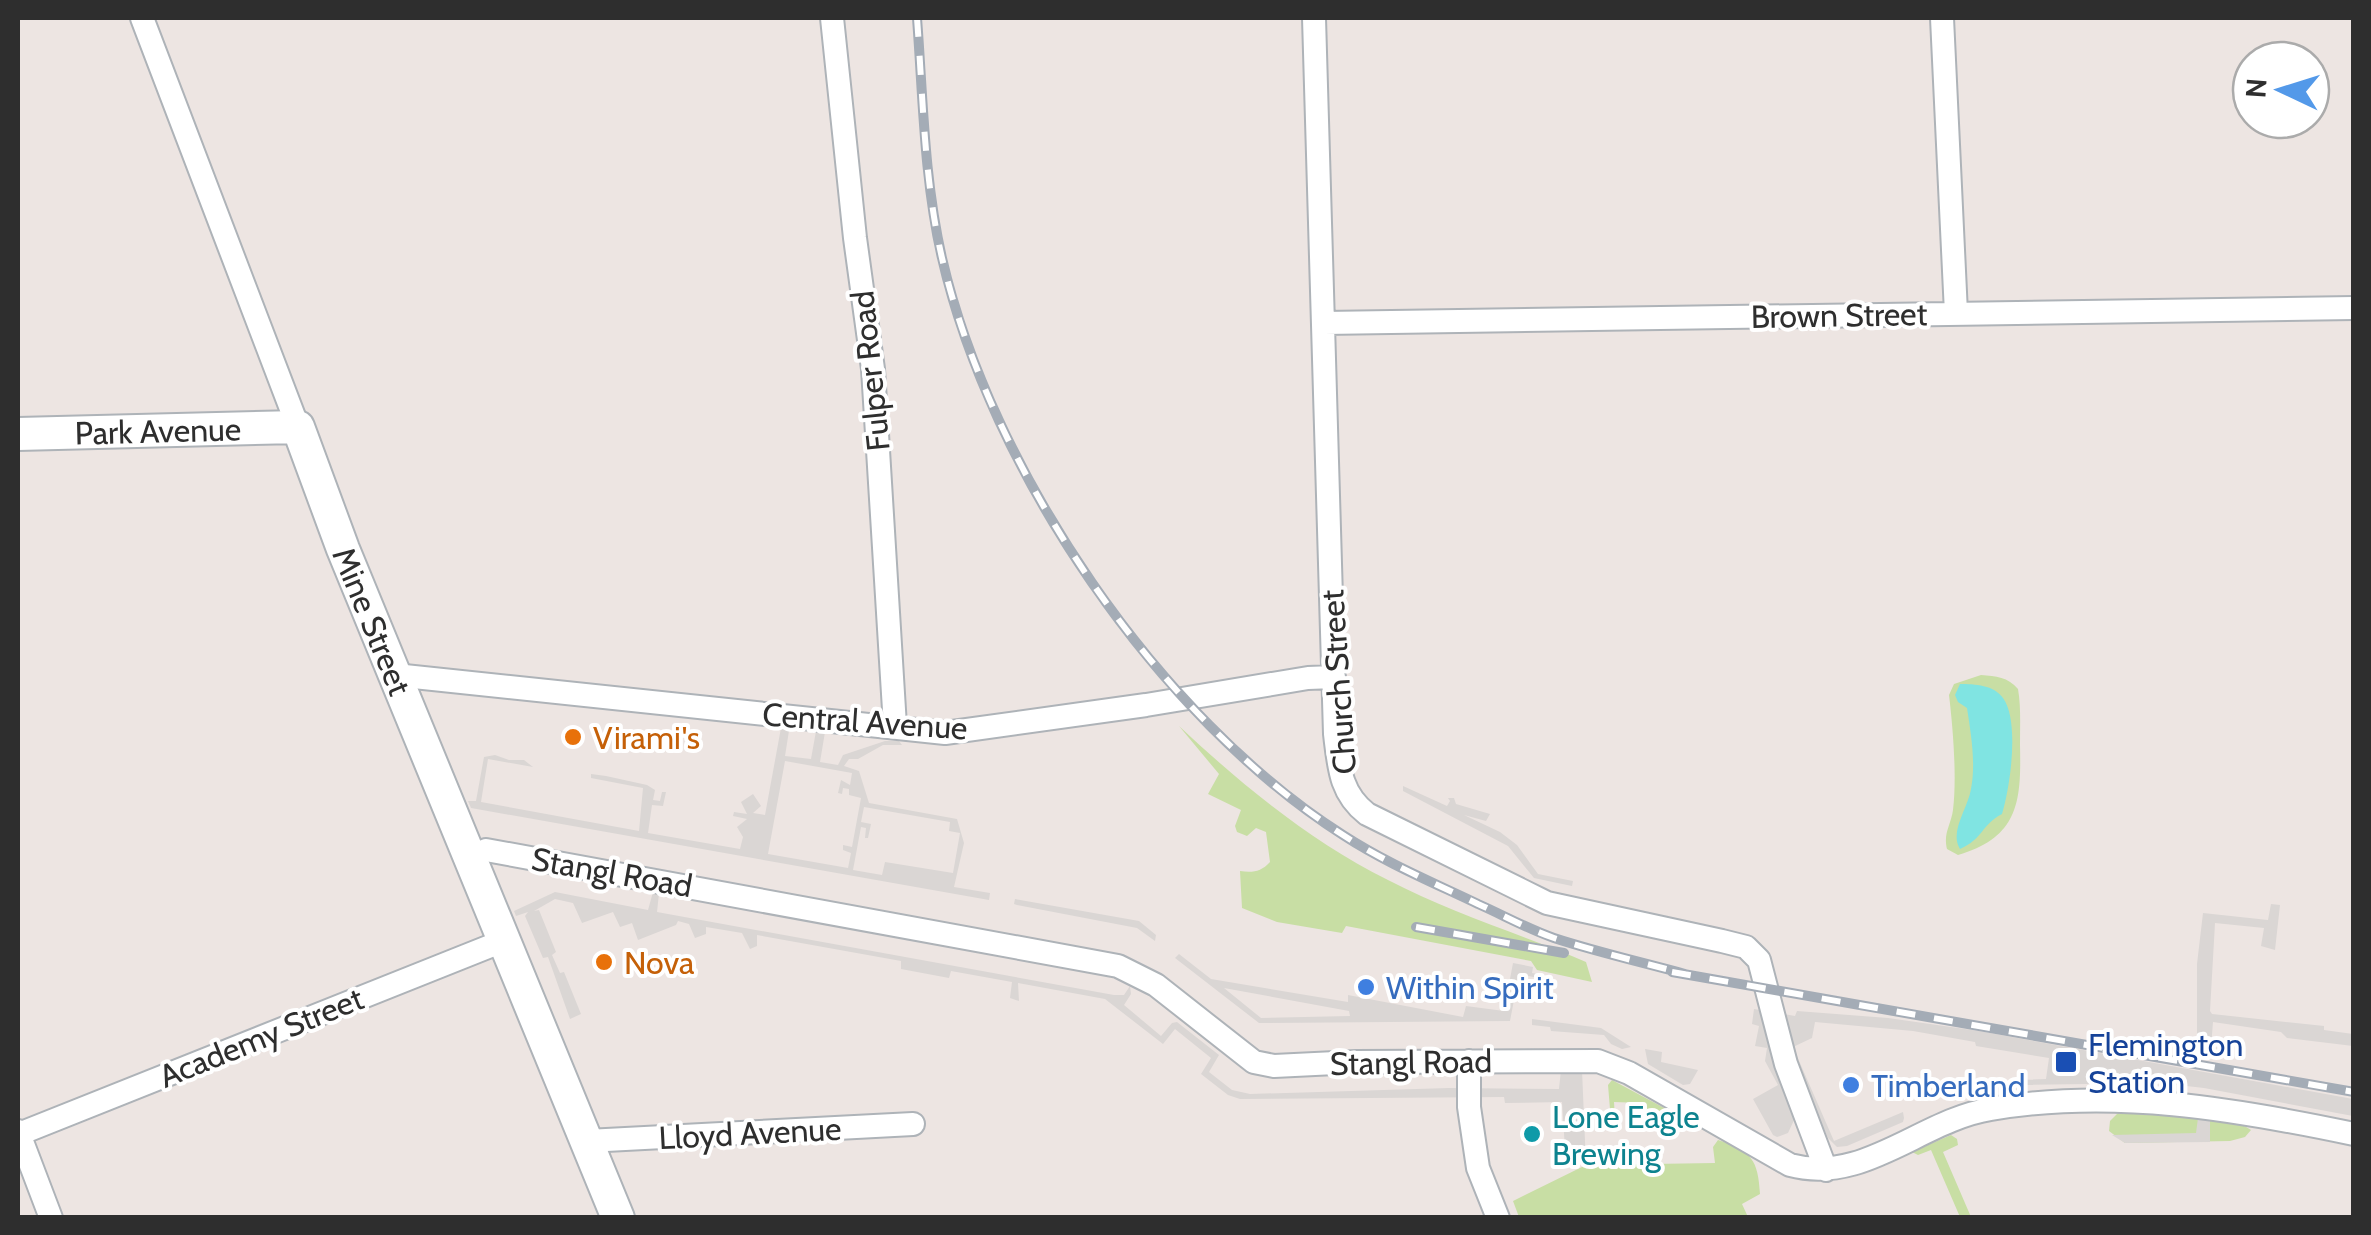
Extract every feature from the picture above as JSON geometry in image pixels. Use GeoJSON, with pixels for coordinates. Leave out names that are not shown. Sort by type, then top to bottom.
{"type":"FeatureCollection","features":[{"type":"Feature","properties":{"kind":"street","name":"Mine Street"},"geometry":{"type":"LineString","coordinates":[[142,18],[395,676],[618,1218]]}},
{"type":"Feature","properties":{"kind":"street","name":"Fulper Road"},"geometry":{"type":"LineString","coordinates":[[832,18],[873,369],[894,726]]}},
{"type":"Feature","properties":{"kind":"street","name":"Church Street"},"geometry":{"type":"LineString","coordinates":[[1314,18],[1335,734],[1341,778],[1353,803],[1367,814],[1548,903],[1722,941],[1754,952],[1786,1064],[1826,1170]]}},
{"type":"Feature","properties":{"kind":"street"},"geometry":{"type":"LineString","coordinates":[[1942,18],[1956,313]]}},
{"type":"Feature","properties":{"kind":"street","name":"Brown Street"},"geometry":{"type":"LineString","coordinates":[[1324,323],[2354,308]]}},
{"type":"Feature","properties":{"kind":"street","name":"Park Avenue"},"geometry":{"type":"LineString","coordinates":[[18,434],[298,426]]}},
{"type":"Feature","properties":{"kind":"street","name":"Central Avenue"},"geometry":{"type":"LineString","coordinates":[[395,676],[962,732],[1334,677]]}},
{"type":"Feature","properties":{"kind":"street","name":"Stangl Road"},"geometry":{"type":"LineString","coordinates":[[470,856],[486,850],[1118,966],[1156,985],[1254,1062],[1274,1066],[1598,1061],[1628,1073],[1790,1165],[1826,1170]]}},
{"type":"Feature","properties":{"kind":"street","name":"Academy Street"},"geometry":{"type":"LineString","coordinates":[[18,1133],[503,941]]}},
{"type":"Feature","properties":{"kind":"street"},"geometry":{"type":"LineString","coordinates":[[1469,1061],[1478,1168],[1498,1218]]}},
{"type":"Feature","properties":{"kind":"street"},"geometry":{"type":"LineString","coordinates":[[1826,1170],[1891,1150],[1976,1111],[2020,1105],[2167,1102],[2354,1134]]}},
{"type":"Feature","properties":{"kind":"street","name":"Lloyd Avenue"},"geometry":{"type":"LineString","coordinates":[[587,1141],[913,1124]]}},
{"type":"Feature","properties":{"kind":"street"},"geometry":{"type":"LineString","coordinates":[[18,1133],[52,1218]]}},
{"type":"Feature","properties":{"kind":"green space"},"geometry":{"type":"Polygon","coordinates":[[[1981,675],[2006,680],[2018,689],[2020,782],[2006,826],[1994,838],[1958,855],[1947,849],[1946,843],[1955,783],[1949,695],[1954,684],[1981,675]]]}},
{"type":"Feature","properties":{"kind":"green space"},"geometry":{"type":"Polygon","coordinates":[[[1179,726],[1252,790],[1331,848],[1412,892],[1586,962],[1592,982],[1537,970],[1531,961],[1346,926],[1342,933],[1277,922],[1242,908],[1240,871],[1256,871],[1270,862],[1266,832],[1256,828],[1247,836],[1237,832],[1235,826],[1241,810],[1208,794],[1219,774],[1179,726]]]}},
{"type":"Feature","properties":{"kind":"green space"},"geometry":{"type":"Polygon","coordinates":[[[1612,1080],[1668,1110],[1670,1116],[1643,1119],[1642,1103],[1614,1102],[1615,1119],[1611,1121],[1608,1085],[1612,1080]]]}},
{"type":"Feature","properties":{"kind":"green space"},"geometry":{"type":"Polygon","coordinates":[[[2118,1113],[2207,1117],[2251,1130],[2245,1137],[2230,1141],[2125,1143],[2109,1131],[2110,1121],[2118,1113]]]}},
{"type":"Feature","properties":{"kind":"green space"},"geometry":{"type":"Polygon","coordinates":[[[1951,1135],[1958,1145],[1943,1152],[1971,1217],[1960,1217],[1931,1150],[1918,1155],[1912,1152],[1951,1135]]]}},
{"type":"Feature","properties":{"kind":"green space"},"geometry":{"type":"Polygon","coordinates":[[[1718,1140],[1739,1148],[1755,1165],[1760,1194],[1742,1204],[1748,1217],[1519,1217],[1513,1201],[1586,1165],[1715,1163],[1713,1147],[1718,1140]]]}},
{"type":"Feature","properties":{"kind":"shaded area"},"geometry":{"type":"Polygon","coordinates":[[[783,717],[791,718],[785,756],[811,759],[818,720],[827,720],[820,762],[838,765],[843,755],[885,741],[899,741],[902,745],[883,745],[858,759],[849,759],[844,766],[859,771],[869,803],[957,819],[964,843],[954,887],[990,893],[989,900],[471,808],[468,801],[476,801],[484,757],[495,755],[524,760],[533,767],[488,759],[481,802],[639,831],[643,788],[591,778],[591,774],[606,776],[647,785],[655,790],[653,800],[660,801],[662,792],[666,792],[663,806],[652,805],[648,833],[740,849],[743,837],[737,827],[747,819],[733,816],[734,812],[747,814],[741,802],[753,794],[761,806],[753,813],[765,815],[783,717]],[[785,761],[768,854],[848,868],[851,853],[843,850],[843,845],[852,847],[861,798],[849,795],[849,789],[838,793],[841,780],[850,785],[852,773],[785,761]],[[864,807],[861,822],[871,824],[868,838],[866,828],[861,827],[853,870],[882,875],[885,862],[953,873],[960,833],[949,831],[950,822],[864,807]]]}},
{"type":"Feature","properties":{"kind":"shaded area"},"geometry":{"type":"Polygon","coordinates":[[[1403,786],[1447,806],[1448,798],[1454,798],[1456,804],[1490,814],[1486,821],[1464,815],[1517,845],[1538,874],[1573,881],[1572,886],[1534,878],[1508,846],[1403,791],[1403,786]]]}},
{"type":"Feature","properties":{"kind":"shaded area"},"geometry":{"type":"Polygon","coordinates":[[[555,892],[648,910],[653,892],[659,893],[657,912],[1114,995],[1124,995],[1130,986],[1131,994],[1124,1005],[1161,1036],[1177,1022],[1219,1055],[1209,1072],[1232,1090],[1250,1094],[1559,1089],[1561,1070],[1582,1070],[1586,1165],[1566,1165],[1562,1102],[1505,1103],[1504,1097],[1240,1099],[1228,1095],[1201,1074],[1211,1058],[1175,1029],[1163,1044],[1105,999],[1018,983],[1019,1001],[1010,998],[1012,982],[951,971],[949,978],[901,969],[901,961],[757,935],[757,946],[750,949],[742,933],[706,927],[706,934],[695,938],[689,924],[678,921],[638,940],[632,923],[620,927],[613,912],[582,923],[573,903],[555,899],[534,911],[539,910],[556,952],[552,955],[560,973],[564,972],[581,1014],[570,1019],[548,957],[543,958],[525,916],[528,912],[516,916],[514,911],[555,892]]]}},
{"type":"Feature","properties":{"kind":"shaded area"},"geometry":{"type":"Polygon","coordinates":[[[1015,899],[1139,921],[1156,935],[1155,941],[1137,928],[1017,905],[1015,899]]]}},
{"type":"Feature","properties":{"kind":"shaded area"},"geometry":{"type":"Polygon","coordinates":[[[2271,904],[2280,905],[2275,950],[2261,946],[2264,928],[2215,923],[2210,1011],[2324,1026],[2324,1030],[2353,1034],[2353,1046],[2287,1038],[2281,1032],[2213,1022],[2211,1047],[2197,1045],[2197,964],[2203,913],[2268,920],[2271,904]]]}},
{"type":"Feature","properties":{"kind":"shaded area"},"geometry":{"type":"Polygon","coordinates":[[[1179,954],[1211,979],[1348,1002],[1348,995],[1463,1017],[1466,1006],[1504,1011],[1513,963],[1533,967],[1532,973],[1544,975],[1543,979],[1519,974],[1510,1021],[1259,1023],[1175,958],[1179,954]],[[1224,988],[1261,1018],[1350,1016],[1349,1011],[1224,988]]]}},
{"type":"Feature","properties":{"kind":"shaded area"},"geometry":{"type":"Polygon","coordinates":[[[1754,1009],[1795,1016],[1797,1011],[1888,1018],[1979,1031],[2353,1099],[2353,1116],[2160,1083],[2016,1085],[2014,1080],[2046,1079],[2049,1058],[1913,1031],[1815,1022],[1812,1038],[1793,1047],[1834,1141],[1903,1112],[1903,1122],[1837,1147],[1828,1138],[1815,1108],[1795,1118],[1788,1133],[1777,1137],[1753,1099],[1778,1085],[1765,1061],[1767,1048],[1755,1046],[1759,1026],[1752,1024],[1754,1009]]]}},
{"type":"Feature","properties":{"kind":"shaded area"},"geometry":{"type":"Polygon","coordinates":[[[1532,1019],[1601,1028],[1631,1047],[1622,1049],[1604,1035],[1551,1031],[1550,1027],[1532,1025],[1532,1019]]]}},
{"type":"Feature","properties":{"kind":"shaded area"},"geometry":{"type":"Polygon","coordinates":[[[1645,1049],[1662,1052],[1661,1062],[1698,1070],[1690,1084],[1683,1085],[1648,1064],[1645,1049]]]}},
{"type":"Feature","properties":{"kind":"shaded area"},"geometry":{"type":"Polygon","coordinates":[[[2198,1118],[2210,1119],[2210,1142],[2125,1143],[2112,1135],[2196,1133],[2198,1118]]]}},
{"type":"Feature","properties":{"kind":"water"},"geometry":{"type":"Polygon","coordinates":[[[1960,684],[1984,686],[2003,698],[2012,738],[2002,814],[1960,849],[1958,828],[1973,769],[1967,708],[1955,695],[1960,684]]]}},
{"type":"Feature","properties":{"kind":"railway"},"geometry":{"type":"LineString","coordinates":[[917,18],[931,199],[942,258],[966,339],[999,422],[1042,503],[1092,582],[1148,657],[1210,725],[1275,785],[1359,845],[1544,934],[1685,974]]}},
{"type":"Feature","properties":{"kind":"railway"},"geometry":{"type":"LineString","coordinates":[[1416,927],[1564,953]]}},
{"type":"Feature","properties":{"kind":"railway"},"geometry":{"type":"LineString","coordinates":[[1672,972],[2354,1092]]}},
{"type":"Feature","properties":{"kind":"place","name":"Virami's"},"geometry":{"type":"Point","coordinates":[573,737]}},
{"type":"Feature","properties":{"kind":"place","name":"Nova"},"geometry":{"type":"Point","coordinates":[604,962]}},
{"type":"Feature","properties":{"kind":"place","name":"Within Spirit"},"geometry":{"type":"Point","coordinates":[1366,987]}},
{"type":"Feature","properties":{"kind":"place","name":"Flemington Station"},"geometry":{"type":"Point","coordinates":[2066,1062]}},
{"type":"Feature","properties":{"kind":"place","name":"Timberland"},"geometry":{"type":"Point","coordinates":[1851,1085]}},
{"type":"Feature","properties":{"kind":"place","name":"Lone Eagle Brewing"},"geometry":{"type":"Point","coordinates":[1532,1134]}}]}
